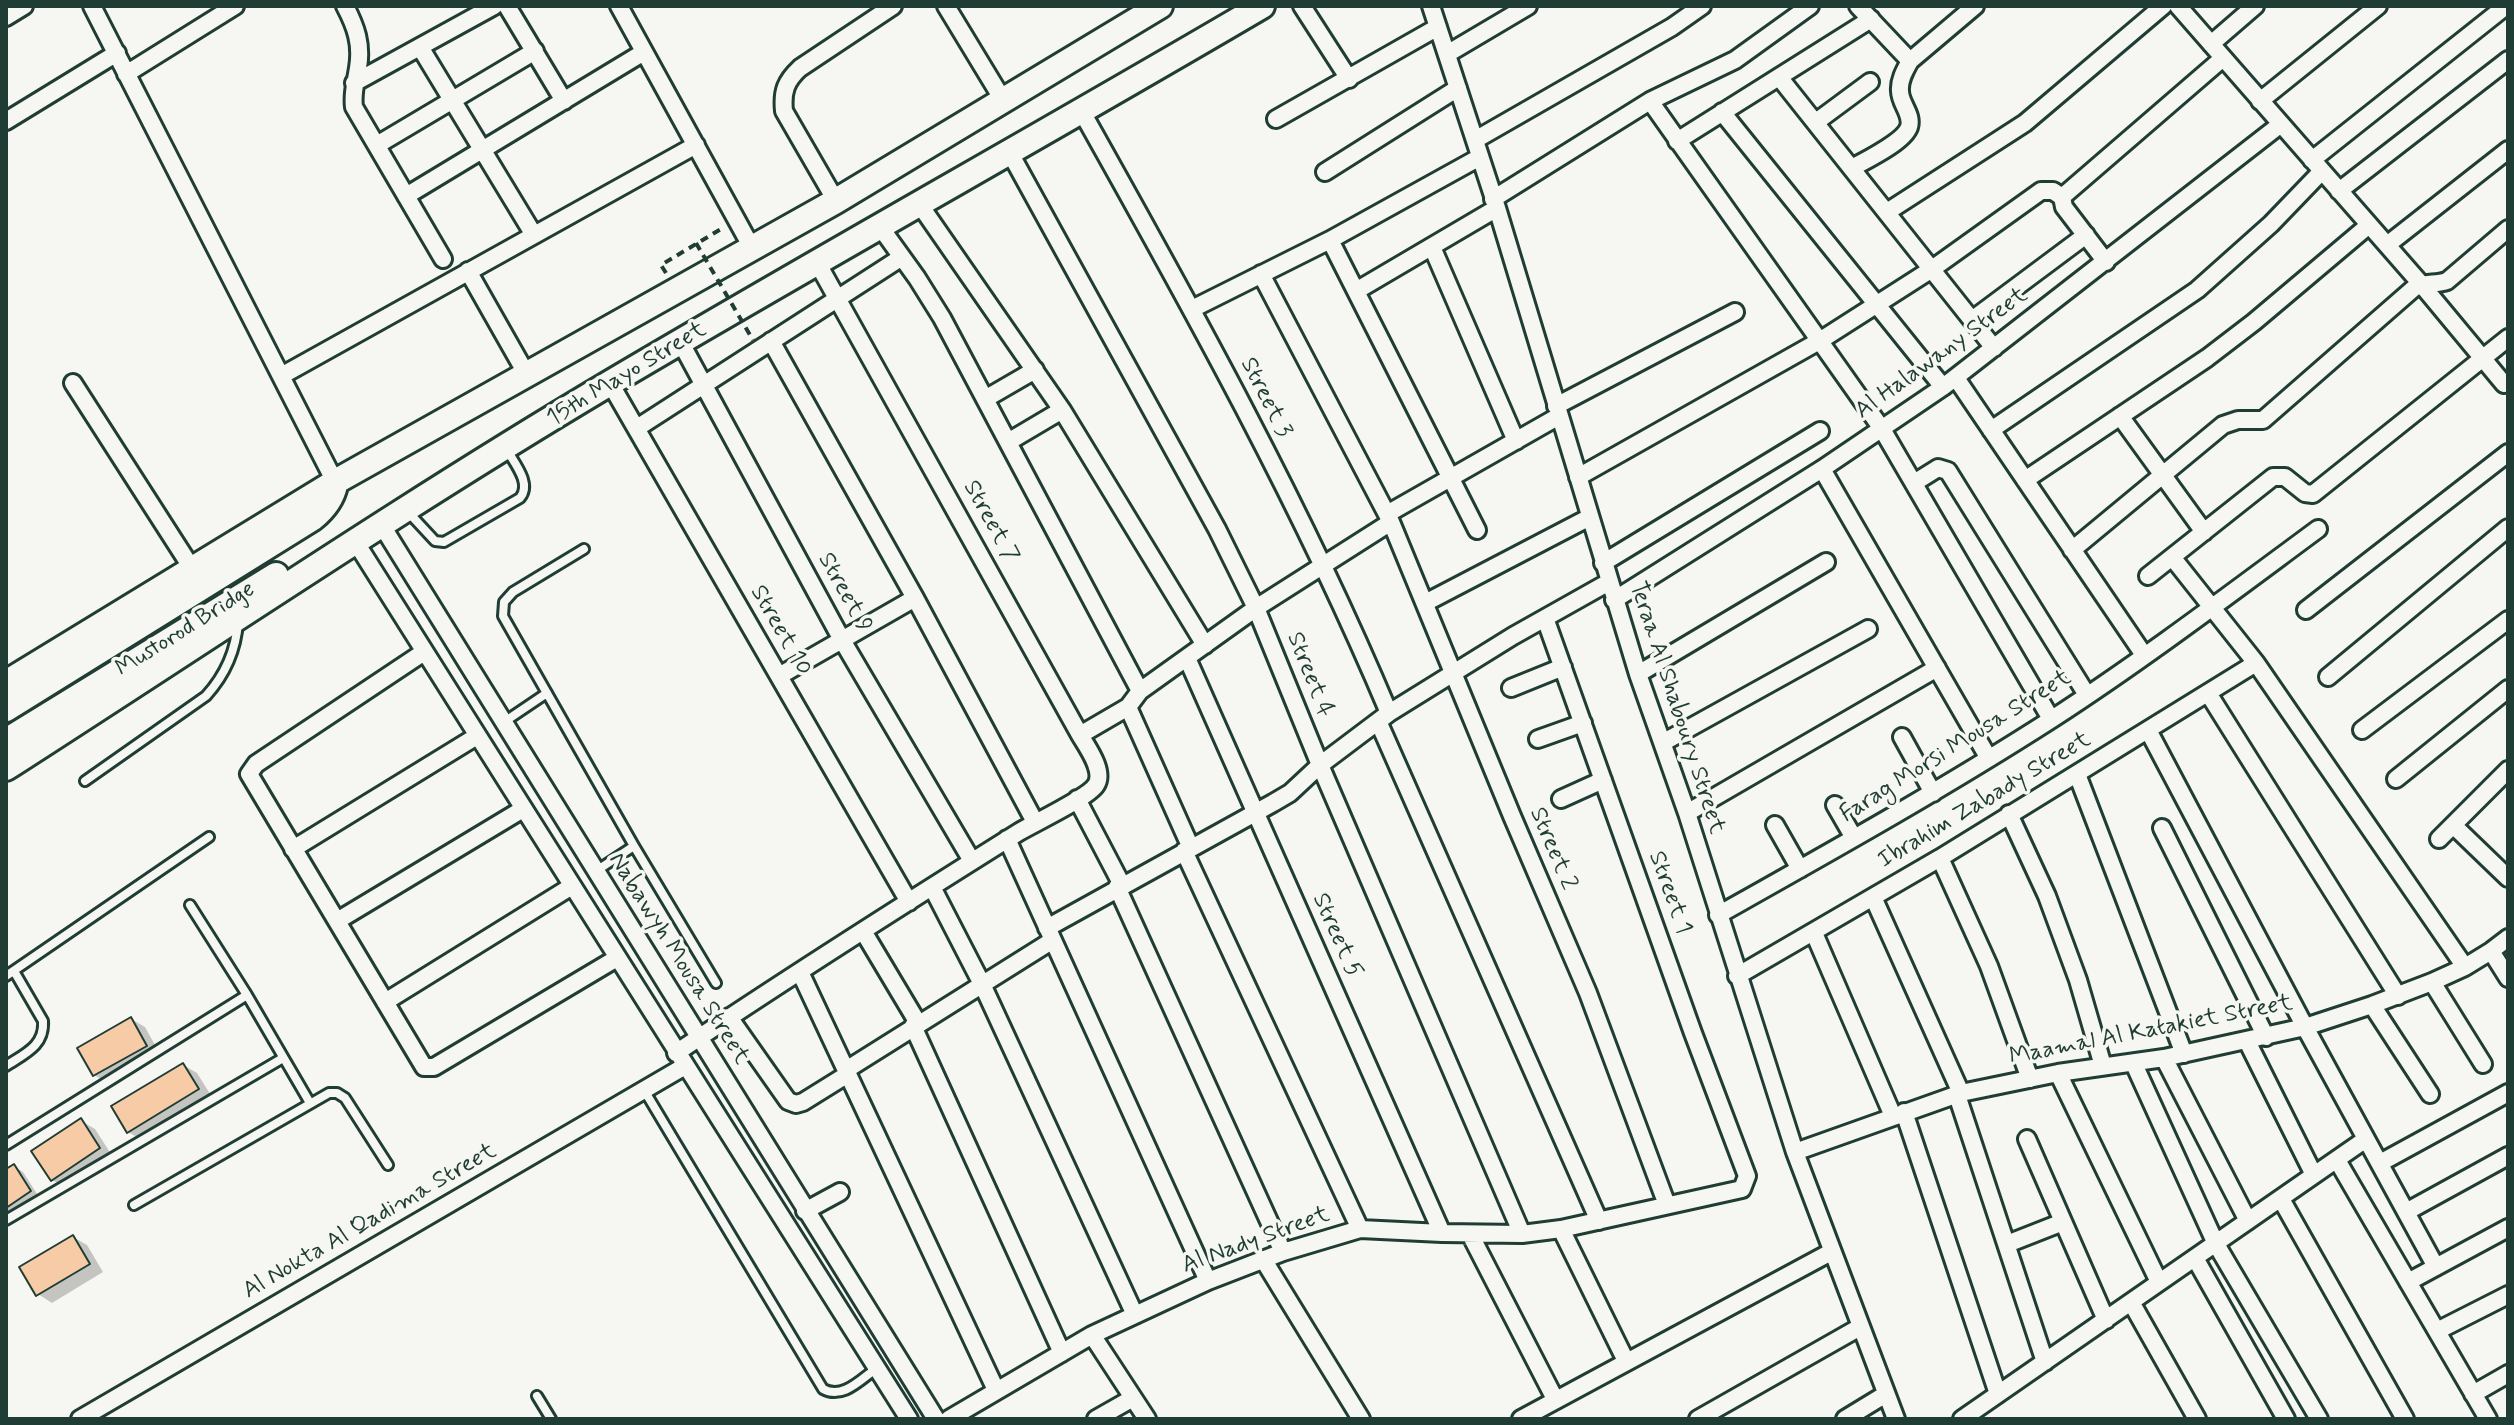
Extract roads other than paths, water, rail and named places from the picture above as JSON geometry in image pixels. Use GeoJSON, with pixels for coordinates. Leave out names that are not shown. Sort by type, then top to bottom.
{"type":"FeatureCollection","features":[{"type":"Feature","properties":{"kind":"main road","name":"15th Mayo Street"},"geometry":{"type":"LineString","coordinates":[[6,768],[239,608],[369,532],[610,383],[1262,6]]}},
{"type":"Feature","properties":{"kind":"main road","name":"15th Mayo Street"},"geometry":{"type":"LineString","coordinates":[[6,683],[335,482],[836,201],[1145,10]]}},
{"type":"Feature","properties":{"kind":"main road","name":"Mustorod Bridge"},"geometry":{"type":"LineString","coordinates":[[6,709],[320,511],[333,495],[335,482]]}},
{"type":"Feature","properties":{"kind":"main road","name":"Mustorod Bridge"},"geometry":{"type":"LineString","coordinates":[[6,741],[239,608]]}},
{"type":"Feature","properties":{"kind":"street"},"geometry":{"type":"LineString","coordinates":[[6,17],[24,6]]}},
{"type":"Feature","properties":{"kind":"street"},"geometry":{"type":"LineString","coordinates":[[126,74],[235,6]]}},
{"type":"Feature","properties":{"kind":"street"},"geometry":{"type":"LineString","coordinates":[[345,6],[358,32],[354,107],[443,259]]}},
{"type":"Feature","properties":{"kind":"street"},"geometry":{"type":"LineString","coordinates":[[354,83],[494,6]]}},
{"type":"Feature","properties":{"kind":"street"},"geometry":{"type":"LineString","coordinates":[[507,6],[564,101]]}},
{"type":"Feature","properties":{"kind":"street"},"geometry":{"type":"LineString","coordinates":[[619,6],[752,248]]}},
{"type":"Feature","properties":{"kind":"street"},"geometry":{"type":"LineString","coordinates":[[946,6],[1003,100]]}},
{"type":"Feature","properties":{"kind":"street"},"geometry":{"type":"LineString","coordinates":[[1302,6],[1349,79]]}},
{"type":"Feature","properties":{"kind":"street","name":"Teraa Al Shaboury Street"},"geometry":{"type":"LineString","coordinates":[[1431,6],[1495,204],[1614,600],[1664,742],[1737,976],[1795,1152],[1896,1419]]}},
{"type":"Feature","properties":{"kind":"street"},"geometry":{"type":"LineString","coordinates":[[1447,54],[1528,6]]}},
{"type":"Feature","properties":{"kind":"street"},"geometry":{"type":"LineString","coordinates":[[1475,140],[1672,27],[1702,6]]}},
{"type":"Feature","properties":{"kind":"street"},"geometry":{"type":"LineString","coordinates":[[1356,291],[1432,247],[1650,101],[1735,60],[1810,6]]}},
{"type":"Feature","properties":{"kind":"street"},"geometry":{"type":"LineString","coordinates":[[1858,6],[1910,61]]}},
{"type":"Feature","properties":{"kind":"street"},"geometry":{"type":"LineString","coordinates":[[1852,168],[1899,139],[1909,129],[1910,117],[1900,94],[1901,81],[1910,61],[1975,6]]}},
{"type":"Feature","properties":{"kind":"street"},"geometry":{"type":"LineString","coordinates":[[1887,212],[2025,123],[2163,6]]}},
{"type":"Feature","properties":{"kind":"street"},"geometry":{"type":"LineString","coordinates":[[2178,6],[2421,284],[2504,384]]}},
{"type":"Feature","properties":{"kind":"street"},"geometry":{"type":"LineString","coordinates":[[2211,44],[2255,6]]}},
{"type":"Feature","properties":{"kind":"street"},"geometry":{"type":"LineString","coordinates":[[2260,101],[2378,6]]}},
{"type":"Feature","properties":{"kind":"street"},"geometry":{"type":"LineString","coordinates":[[1991,430],[2197,290],[2271,224],[2317,166],[2506,6]]}},
{"type":"Feature","properties":{"kind":"street"},"geometry":{"type":"LineString","coordinates":[[836,201],[784,111],[782,94],[788,79],[800,68],[889,7]]}},
{"type":"Feature","properties":{"kind":"street"},"geometry":{"type":"LineString","coordinates":[[97,8],[126,74],[335,482]]}},
{"type":"Feature","properties":{"kind":"street"},"geometry":{"type":"LineString","coordinates":[[1677,141],[1871,19]]}},
{"type":"Feature","properties":{"kind":"street"},"geometry":{"type":"LineString","coordinates":[[1276,119],[1438,27]]}},
{"type":"Feature","properties":{"kind":"street"},"geometry":{"type":"LineString","coordinates":[[420,47],[534,235]]}},
{"type":"Feature","properties":{"kind":"street"},"geometry":{"type":"LineString","coordinates":[[377,145],[535,51]]}},
{"type":"Feature","properties":{"kind":"street"},"geometry":{"type":"LineString","coordinates":[[406,196],[644,52]]}},
{"type":"Feature","properties":{"kind":"street"},"geometry":{"type":"LineString","coordinates":[[6,121],[117,53]]}},
{"type":"Feature","properties":{"kind":"street"},"geometry":{"type":"LineString","coordinates":[[2062,197],[2223,58]]}},
{"type":"Feature","properties":{"kind":"street"},"geometry":{"type":"LineString","coordinates":[[2339,191],[2508,60]]}},
{"type":"Feature","properties":{"kind":"street"},"geometry":{"type":"LineString","coordinates":[[1779,77],[1994,348]]}},
{"type":"Feature","properties":{"kind":"street"},"geometry":{"type":"LineString","coordinates":[[1816,122],[1870,82]]}},
{"type":"Feature","properties":{"kind":"street"},"geometry":{"type":"LineString","coordinates":[[1325,172],[1458,88]]}},
{"type":"Feature","properties":{"kind":"street"},"geometry":{"type":"LineString","coordinates":[[1650,101],[1882,429],[2051,719]]}},
{"type":"Feature","properties":{"kind":"street","name":"Street 3"},"geometry":{"type":"LineString","coordinates":[[1082,112],[1192,309],[1357,636],[1384,717],[1599,1221]]}},
{"type":"Feature","properties":{"kind":"street"},"geometry":{"type":"LineString","coordinates":[[1722,112],[1877,304],[1991,430],[2144,655]]}},
{"type":"Feature","properties":{"kind":"street","name":"Al Halawany Street"},"geometry":{"type":"LineString","coordinates":[[1614,600],[1822,469],[1949,383],[2281,124]]}},
{"type":"Feature","properties":{"kind":"street"},"geometry":{"type":"LineString","coordinates":[[281,376],[696,145]]}},
{"type":"Feature","properties":{"kind":"street"},"geometry":{"type":"LineString","coordinates":[[2387,245],[2508,150]]}},
{"type":"Feature","properties":{"kind":"street","name":"Street 4"},"geometry":{"type":"LineString","coordinates":[[1010,153],[1217,529],[1256,608],[1320,765],[1522,1234]]}},
{"type":"Feature","properties":{"kind":"street"},"geometry":{"type":"LineString","coordinates":[[1192,309],[1330,240],[1480,157]]}},
{"type":"Feature","properties":{"kind":"street"},"geometry":{"type":"LineString","coordinates":[[1578,477],[1821,340],[1932,269],[2041,191],[2053,191],[2062,197],[2064,207],[2106,262]]}},
{"type":"Feature","properties":{"kind":"street"},"geometry":{"type":"LineString","coordinates":[[920,205],[1062,410],[1205,645]]}},
{"type":"Feature","properties":{"kind":"street"},"geometry":{"type":"LineString","coordinates":[[2025,480],[2207,358],[2369,225]]}},
{"type":"Feature","properties":{"kind":"street"},"geometry":{"type":"LineString","coordinates":[[881,228],[942,318],[1140,691]]}},
{"type":"Feature","properties":{"kind":"street"},"geometry":{"type":"LineString","coordinates":[[2072,550],[2223,425],[2238,420],[2263,420],[2269,416],[2414,288],[2421,284],[2447,281],[2508,229]]}},
{"type":"Feature","properties":{"kind":"street"},"geometry":{"type":"LineString","coordinates":[[1972,320],[2086,235]]}},
{"type":"Feature","properties":{"kind":"street"},"geometry":{"type":"LineString","coordinates":[[1330,240],[1477,530]]}},
{"type":"Feature","properties":{"kind":"street"},"geometry":{"type":"LineString","coordinates":[[1432,247],[1516,441]]}},
{"type":"Feature","properties":{"kind":"street"},"geometry":{"type":"LineString","coordinates":[[637,428],[902,257]]}},
{"type":"Feature","properties":{"kind":"street","name":"Street 7"},"geometry":{"type":"LineString","coordinates":[[818,264],[1080,735],[1099,775],[1097,785],[1077,799]]}},
{"type":"Feature","properties":{"kind":"street"},"geometry":{"type":"LineString","coordinates":[[468,271],[527,375]]}},
{"type":"Feature","properties":{"kind":"street","name":"Street 2"},"geometry":{"type":"LineString","coordinates":[[1261,274],[1389,518],[1588,993],[1667,1205]]}},
{"type":"Feature","properties":{"kind":"street"},"geometry":{"type":"LineString","coordinates":[[1080,735],[1128,707],[1140,691],[1389,518],[1516,441],[1558,411],[1735,312]]}},
{"type":"Feature","properties":{"kind":"street"},"geometry":{"type":"LineString","coordinates":[[2148,576],[2273,477],[2285,477],[2310,495],[2508,338]]}},
{"type":"Feature","properties":{"kind":"street"},"geometry":{"type":"LineString","coordinates":[[771,341],[915,598],[1035,822]]}},
{"type":"Feature","properties":{"kind":"street","name":"Street 9"},"geometry":{"type":"LineString","coordinates":[[681,343],[842,640],[972,861]]}},
{"type":"Feature","properties":{"kind":"street"},"geometry":{"type":"LineString","coordinates":[[985,399],[1035,370]]}},
{"type":"Feature","properties":{"kind":"street"},"geometry":{"type":"LineString","coordinates":[[73,383],[193,570]]}},
{"type":"Feature","properties":{"kind":"street","name":"Street 10"},"geometry":{"type":"LineString","coordinates":[[610,383],[909,902]]}},
{"type":"Feature","properties":{"kind":"street"},"geometry":{"type":"LineString","coordinates":[[1008,442],[1062,410]]}},
{"type":"Feature","properties":{"kind":"street"},"geometry":{"type":"LineString","coordinates":[[2120,416],[2204,532]]}},
{"type":"Feature","properties":{"kind":"street"},"geometry":{"type":"LineString","coordinates":[[1603,563],[1820,431]]}},
{"type":"Feature","properties":{"kind":"street"},"geometry":{"type":"LineString","coordinates":[[2306,610],[2508,453]]}},
{"type":"Feature","properties":{"kind":"street"},"geometry":{"type":"LineString","coordinates":[[1914,483],[1938,468],[1948,471],[2087,695]]}},
{"type":"Feature","properties":{"kind":"street"},"geometry":{"type":"LineString","coordinates":[[1822,469],[1988,757]]}},
{"type":"Feature","properties":{"kind":"street"},"geometry":{"type":"LineString","coordinates":[[1425,603],[1590,517]]}},
{"type":"Feature","properties":{"kind":"street"},"geometry":{"type":"LineString","coordinates":[[2328,677],[2508,528]]}},
{"type":"Feature","properties":{"kind":"street","name":"Farag Morsi Mousa Street"},"geometry":{"type":"LineString","coordinates":[[1718,915],[1933,793],[2051,719],[2318,529]]}},
{"type":"Feature","properties":{"kind":"street"},"geometry":{"type":"LineString","coordinates":[[369,532],[424,652],[909,1419]]}},
{"type":"Feature","properties":{"kind":"street","name":"Nabawyh Mousa Street"},"geometry":{"type":"LineString","coordinates":[[369,532],[504,722],[936,1419]]}},
{"type":"Feature","properties":{"kind":"street"},"geometry":{"type":"LineString","coordinates":[[2172,557],[2256,663],[2465,967]]}},
{"type":"Feature","properties":{"kind":"street"},"geometry":{"type":"LineString","coordinates":[[1638,674],[1826,562]]}},
{"type":"Feature","properties":{"kind":"street"},"geometry":{"type":"LineString","coordinates":[[729,1017],[788,1101],[796,1104],[803,1102],[915,1024],[982,984],[1120,886],[1290,793],[1320,765],[1384,717],[1453,672],[1609,582]]}},
{"type":"Feature","properties":{"kind":"street"},"geometry":{"type":"LineString","coordinates":[[779,676],[915,598]]}},
{"type":"Feature","properties":{"kind":"street","name":"Street 1"},"geometry":{"type":"LineString","coordinates":[[1545,618],[1747,1176],[1746,1184]]}},
{"type":"Feature","properties":{"kind":"street"},"geometry":{"type":"LineString","coordinates":[[2362,730],[2508,620]]}},
{"type":"Feature","properties":{"kind":"street"},"geometry":{"type":"LineString","coordinates":[[1664,742],[1868,629]]}},
{"type":"Feature","properties":{"kind":"street"},"geometry":{"type":"LineString","coordinates":[[424,652],[251,768],[251,780],[424,1067],[434,1067],[617,958]]}},
{"type":"Feature","properties":{"kind":"street","name":"Street 5"},"geometry":{"type":"LineString","coordinates":[[1187,658],[1442,1233]]}},
{"type":"Feature","properties":{"kind":"street","name":"Ibrahim Zabady Street"},"geometry":{"type":"LineString","coordinates":[[1737,976],[1940,858],[2256,663]]}},
{"type":"Feature","properties":{"kind":"street"},"geometry":{"type":"LineString","coordinates":[[1511,688],[1563,667]]}},
{"type":"Feature","properties":{"kind":"street"},"geometry":{"type":"LineString","coordinates":[[1687,813],[1937,668]]}},
{"type":"Feature","properties":{"kind":"street"},"geometry":{"type":"LineString","coordinates":[[2396,779],[2508,689]]}},
{"type":"Feature","properties":{"kind":"street"},"geometry":{"type":"LineString","coordinates":[[2208,693],[2398,996]]}},
{"type":"Feature","properties":{"kind":"street"},"geometry":{"type":"LineString","coordinates":[[1128,707],[1188,849],[1360,1229]]}},
{"type":"Feature","properties":{"kind":"street"},"geometry":{"type":"LineString","coordinates":[[1538,739],[1583,723]]}},
{"type":"Feature","properties":{"kind":"street"},"geometry":{"type":"LineString","coordinates":[[2148,730],[2436,1267]]}},
{"type":"Feature","properties":{"kind":"street"},"geometry":{"type":"LineString","coordinates":[[293,849],[477,736]]}},
{"type":"Feature","properties":{"kind":"street"},"geometry":{"type":"LineString","coordinates":[[1902,737],[1933,793]]}},
{"type":"Feature","properties":{"kind":"street"},"geometry":{"type":"LineString","coordinates":[[2439,839],[2508,770]]}},
{"type":"Feature","properties":{"kind":"street"},"geometry":{"type":"LineString","coordinates":[[2077,774],[2184,1054]]}},
{"type":"Feature","properties":{"kind":"street"},"geometry":{"type":"LineString","coordinates":[[1561,799],[1603,780]]}},
{"type":"Feature","properties":{"kind":"street"},"geometry":{"type":"LineString","coordinates":[[1077,799],[1120,886],[1283,1252]]}},
{"type":"Feature","properties":{"kind":"street","name":"Al Nokta Al Qadima Street"},"geometry":{"type":"LineString","coordinates":[[80,1419],[644,1090],[680,1060],[699,1038],[729,1017],[1007,839],[1077,799]]}},
{"type":"Feature","properties":{"kind":"street"},"geometry":{"type":"LineString","coordinates":[[1835,805],[1854,838]]}},
{"type":"Feature","properties":{"kind":"street"},"geometry":{"type":"LineString","coordinates":[[337,921],[523,809]]}},
{"type":"Feature","properties":{"kind":"street"},"geometry":{"type":"LineString","coordinates":[[2009,814],[2047,896],[2073,966],[2103,1066]]}},
{"type":"Feature","properties":{"kind":"street"},"geometry":{"type":"LineString","coordinates":[[1775,825],[1800,869]]}},
{"type":"Feature","properties":{"kind":"street"},"geometry":{"type":"LineString","coordinates":[[2453,825],[2505,869]]}},
{"type":"Feature","properties":{"kind":"street"},"geometry":{"type":"LineString","coordinates":[[2162,828],[2266,1037]]}},
{"type":"Feature","properties":{"kind":"street"},"geometry":{"type":"LineString","coordinates":[[1007,839],[1208,1281]]}},
{"type":"Feature","properties":{"kind":"street"},"geometry":{"type":"LineString","coordinates":[[1940,858],[1989,966],[2030,1079]]}},
{"type":"Feature","properties":{"kind":"street"},"geometry":{"type":"LineString","coordinates":[[385,1002],[572,886]]}},
{"type":"Feature","properties":{"kind":"street"},"geometry":{"type":"LineString","coordinates":[[932,887],[982,984],[1135,1315]]}},
{"type":"Feature","properties":{"kind":"street"},"geometry":{"type":"LineString","coordinates":[[1873,897],[1959,1094],[2045,1362]]}},
{"type":"Feature","properties":{"kind":"street"},"geometry":{"type":"LineString","coordinates":[[863,931],[915,1024],[1062,1353]]}},
{"type":"Feature","properties":{"kind":"street"},"geometry":{"type":"LineString","coordinates":[[1814,933],[1898,1114],[1998,1394]]}},
{"type":"Feature","properties":{"kind":"street","name":"Maamal Al Katakiet Street"},"geometry":{"type":"LineString","coordinates":[[1795,1152],[1959,1094],[2058,1073],[2134,1064],[2305,1027],[2432,982],[2465,967],[2508,938]]}},
{"type":"Feature","properties":{"kind":"street"},"geometry":{"type":"LineString","coordinates":[[2491,951],[2508,978]]}},
{"type":"Feature","properties":{"kind":"street"},"geometry":{"type":"LineString","coordinates":[[800,972],[996,1390]]}},
{"type":"Feature","properties":{"kind":"street"},"geometry":{"type":"LineString","coordinates":[[2432,982],[2483,1064]]}},
{"type":"Feature","properties":{"kind":"street"},"geometry":{"type":"LineString","coordinates":[[2372,1005],[2430,1094]]}},
{"type":"Feature","properties":{"kind":"street"},"geometry":{"type":"LineString","coordinates":[[2247,1041],[2314,1175]]}},
{"type":"Feature","properties":{"kind":"street"},"geometry":{"type":"LineString","coordinates":[[2164,1058],[2248,1221]]}},
{"type":"Feature","properties":{"kind":"street"},"geometry":{"type":"LineString","coordinates":[[2134,1064],[2216,1244],[2319,1419]]}},
{"type":"Feature","properties":{"kind":"street"},"geometry":{"type":"LineString","coordinates":[[2058,1073],[2159,1282]]}},
{"type":"Feature","properties":{"kind":"street"},"geometry":{"type":"LineString","coordinates":[[2380,1163],[2508,1093]]}},
{"type":"Feature","properties":{"kind":"street"},"geometry":{"type":"LineString","coordinates":[[2027,1139],[2106,1320]]}},
{"type":"Feature","properties":{"kind":"street"},"geometry":{"type":"LineString","coordinates":[[1962,1419],[2366,1139]]}},
{"type":"Feature","properties":{"kind":"street"},"geometry":{"type":"LineString","coordinates":[[2406,1212],[2508,1156]]}},
{"type":"Feature","properties":{"kind":"street"},"geometry":{"type":"LineString","coordinates":[[2337,1160],[2488,1419]]}},
{"type":"Feature","properties":{"kind":"street","name":"Al Nady Street"},"geometry":{"type":"LineString","coordinates":[[949,1419],[1092,1335],[1208,1281],[1283,1252],[1360,1229],[1522,1234],[1561,1229],[1736,1192],[1746,1184]]}},
{"type":"Feature","properties":{"kind":"street"},"geometry":{"type":"LineString","coordinates":[[805,1211],[840,1192]]}},
{"type":"Feature","properties":{"kind":"street"},"geometry":{"type":"LineString","coordinates":[[2281,1199],[2405,1419]]}},
{"type":"Feature","properties":{"kind":"street"},"geometry":{"type":"LineString","coordinates":[[2007,1244],[2063,1222]]}},
{"type":"Feature","properties":{"kind":"street"},"geometry":{"type":"LineString","coordinates":[[2408,1282],[2508,1228]]}},
{"type":"Feature","properties":{"kind":"street"},"geometry":{"type":"LineString","coordinates":[[1561,1229],[1626,1361]]}},
{"type":"Feature","properties":{"kind":"street"},"geometry":{"type":"LineString","coordinates":[[1470,1234],[1555,1399]]}},
{"type":"Feature","properties":{"kind":"street"},"geometry":{"type":"LineString","coordinates":[[1521,1419],[1831,1252]]}},
{"type":"Feature","properties":{"kind":"street"},"geometry":{"type":"LineString","coordinates":[[2195,1258],[2286,1419]]}},
{"type":"Feature","properties":{"kind":"street"},"geometry":{"type":"LineString","coordinates":[[1263,1259],[1361,1419]]}},
{"type":"Feature","properties":{"kind":"street"},"geometry":{"type":"LineString","coordinates":[[2437,1331],[2508,1295]]}},
{"type":"Feature","properties":{"kind":"street"},"geometry":{"type":"LineString","coordinates":[[2131,1302],[2197,1419]]}},
{"type":"Feature","properties":{"kind":"street"},"geometry":{"type":"LineString","coordinates":[[1698,1419],[1860,1327]]}},
{"type":"Feature","properties":{"kind":"street"},"geometry":{"type":"LineString","coordinates":[[1092,1335],[1147,1419]]}},
{"type":"Feature","properties":{"kind":"street"},"geometry":{"type":"LineString","coordinates":[[2473,1394],[2508,1374]]}},
{"type":"Feature","properties":{"kind":"street"},"geometry":{"type":"LineString","coordinates":[[1845,1419],[1886,1394]]}},
{"type":"Feature","properties":{"kind":"street"},"geometry":{"type":"LineString","coordinates":[[1096,1419],[1133,1398]]}},
{"type":"Feature","properties":{"kind":"lane"},"geometry":{"type":"LineString","coordinates":[[405,509],[438,542],[444,542],[520,498],[526,486],[506,447]]}},
{"type":"Feature","properties":{"kind":"lane"},"geometry":{"type":"LineString","coordinates":[[584,549],[513,592],[504,602],[503,616],[716,983]]}},
{"type":"Feature","properties":{"kind":"lane"},"geometry":{"type":"LineString","coordinates":[[85,781],[206,696],[217,684],[232,656],[239,608]]}},
{"type":"Feature","properties":{"kind":"lane"},"geometry":{"type":"LineString","coordinates":[[504,722],[547,693]]}},
{"type":"Feature","properties":{"kind":"lane"},"geometry":{"type":"LineString","coordinates":[[6,976],[209,837]]}},
{"type":"Feature","properties":{"kind":"lane"},"geometry":{"type":"LineString","coordinates":[[596,871],[634,846]]}},
{"type":"Feature","properties":{"kind":"lane"},"geometry":{"type":"LineString","coordinates":[[190,905],[310,1103]]}},
{"type":"Feature","properties":{"kind":"lane"},"geometry":{"type":"LineString","coordinates":[[6,1066],[35,1047],[44,1028],[14,971]]}},
{"type":"Feature","properties":{"kind":"lane"},"geometry":{"type":"LineString","coordinates":[[6,1145],[247,995]]}},
{"type":"Feature","properties":{"kind":"lane"},"geometry":{"type":"LineString","coordinates":[[6,1220],[283,1058]]}},
{"type":"Feature","properties":{"kind":"lane"},"geometry":{"type":"LineString","coordinates":[[644,1090],[823,1389],[833,1394],[843,1392],[877,1368]]}},
{"type":"Feature","properties":{"kind":"lane"},"geometry":{"type":"LineString","coordinates":[[134,1205],[329,1093],[341,1095],[388,1165]]}},
{"type":"Feature","properties":{"kind":"lane"},"geometry":{"type":"LineString","coordinates":[[537,1396],[551,1419]]}}]}
